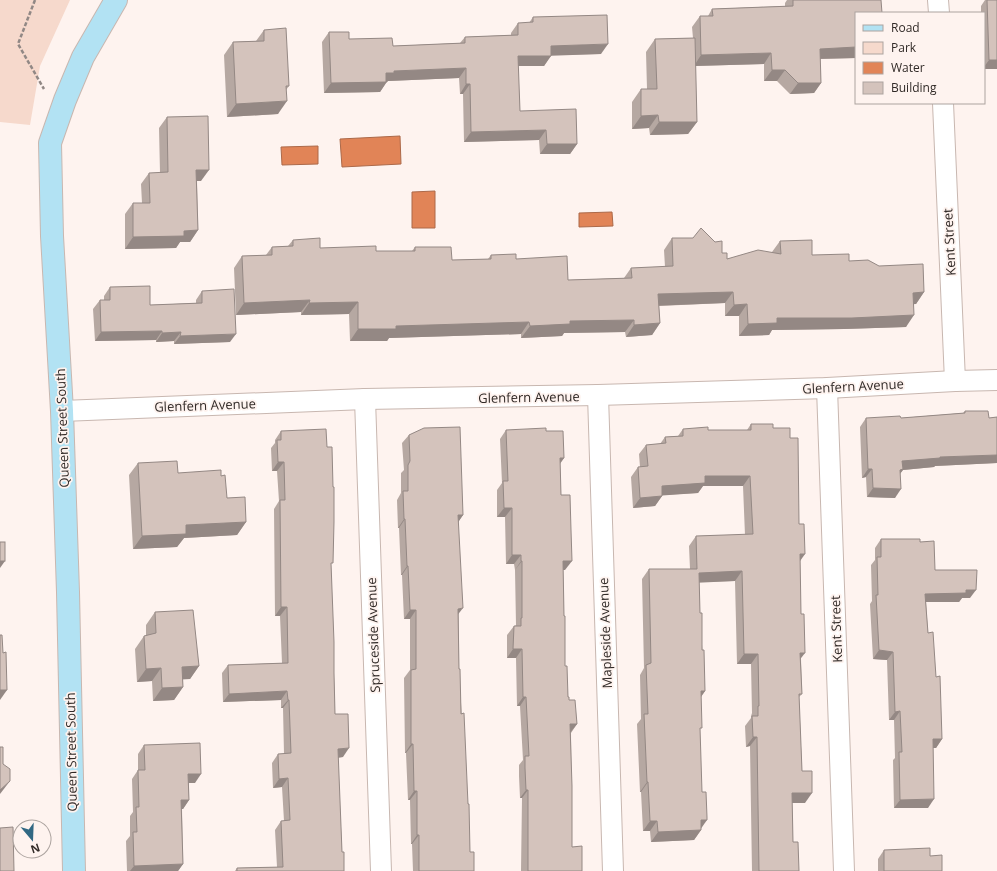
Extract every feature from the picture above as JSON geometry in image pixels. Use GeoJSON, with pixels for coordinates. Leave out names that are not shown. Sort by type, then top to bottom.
{"type":"FeatureCollection","features":[{"type":"Feature","properties":{"kind":"main road","name":"Queen Street South"},"geometry":{"type":"LineString","coordinates":[[74,871],[68,592],[62,411],[52,236],[50,143],[65,100],[83,57],[116,0]]}},
{"type":"Feature","properties":{"kind":"street"},"geometry":{"type":"LineString","coordinates":[[938,0],[939,12]]}},
{"type":"Feature","properties":{"kind":"street","name":"Kent Street"},"geometry":{"type":"LineString","coordinates":[[943,104],[955,381]]}},
{"type":"Feature","properties":{"kind":"street","name":"Glenfern Avenue"},"geometry":{"type":"LineString","coordinates":[[62,411],[365,399],[598,395],[827,388],[997,380]]}},
{"type":"Feature","properties":{"kind":"street","name":"Kent Street"},"geometry":{"type":"LineString","coordinates":[[827,388],[844,871]]}},
{"type":"Feature","properties":{"kind":"street","name":"Mapleside Avenue"},"geometry":{"type":"LineString","coordinates":[[598,395],[613,871]]}},
{"type":"Feature","properties":{"kind":"street","name":"Spruceside Avenue"},"geometry":{"type":"LineString","coordinates":[[365,399],[381,871]]}},
{"type":"Feature","properties":{"kind":"path"},"geometry":{"type":"LineString","coordinates":[[35,0],[18,44],[60,116]]}},
{"type":"Feature","properties":{"kind":"green space"},"geometry":{"type":"Polygon","coordinates":[[[0,0],[70,0],[40,66],[30,125],[0,122],[0,0]]]}},
{"type":"Feature","properties":{"kind":"water"},"geometry":{"type":"Polygon","coordinates":[[[400,136],[401,164],[342,167],[340,139],[400,136]]]}},
{"type":"Feature","properties":{"kind":"water"},"geometry":{"type":"Polygon","coordinates":[[[318,146],[318,164],[282,165],[281,147],[318,146]]]}},
{"type":"Feature","properties":{"kind":"water"},"geometry":{"type":"Polygon","coordinates":[[[435,191],[435,228],[412,228],[412,192],[435,191]]]}},
{"type":"Feature","properties":{"kind":"water"},"geometry":{"type":"Polygon","coordinates":[[[612,212],[613,226],[579,227],[579,213],[612,212]]]}},
{"type":"Feature","properties":{"kind":"building"},"geometry":{"type":"Polygon","coordinates":[[[793,0],[881,0],[882,12],[855,12],[855,47],[820,49],[821,83],[798,83],[785,70],[772,70],[771,53],[701,55],[700,16],[713,16],[712,9],[793,6],[793,0]]]}},
{"type":"Feature","properties":{"kind":"building"},"geometry":{"type":"Polygon","coordinates":[[[987,0],[997,0],[997,60],[989,60],[987,0]]]}},
{"type":"Feature","properties":{"kind":"building"},"geometry":{"type":"Polygon","coordinates":[[[607,15],[608,44],[551,46],[551,56],[518,56],[520,111],[576,109],[577,144],[547,144],[546,130],[471,132],[470,84],[466,84],[466,68],[394,71],[394,73],[386,73],[386,82],[331,83],[329,32],[349,32],[349,39],[392,38],[393,46],[465,43],[465,37],[518,35],[518,23],[533,22],[533,17],[607,15]]]}},
{"type":"Feature","properties":{"kind":"building"},"geometry":{"type":"Polygon","coordinates":[[[286,28],[289,86],[286,86],[287,101],[236,104],[233,42],[264,41],[264,30],[286,28]]]}},
{"type":"Feature","properties":{"kind":"building"},"geometry":{"type":"Polygon","coordinates":[[[695,38],[697,122],[659,122],[658,115],[641,116],[641,89],[657,89],[655,39],[695,38]]]}},
{"type":"Feature","properties":{"kind":"building"},"geometry":{"type":"Polygon","coordinates":[[[208,116],[209,170],[196,170],[198,230],[184,231],[184,236],[133,237],[133,203],[150,203],[149,173],[168,172],[167,117],[208,116]]]}},
{"type":"Feature","properties":{"kind":"building"},"geometry":{"type":"Polygon","coordinates":[[[701,228],[715,242],[722,241],[722,253],[727,253],[727,259],[758,250],[781,254],[780,241],[812,240],[812,255],[849,254],[849,261],[868,260],[879,266],[923,264],[924,292],[913,293],[914,315],[852,318],[777,318],[777,323],[748,324],[747,304],[734,305],[733,292],[658,294],[660,323],[634,325],[634,320],[570,321],[570,324],[530,326],[529,322],[396,326],[396,329],[358,329],[358,302],[309,303],[310,300],[244,303],[242,256],[272,255],[272,247],[293,246],[293,240],[320,238],[320,248],[376,246],[376,251],[415,251],[415,247],[451,247],[452,260],[491,259],[491,255],[516,254],[516,259],[567,256],[568,280],[632,278],[631,268],[673,266],[672,238],[693,238],[701,228]]]}},
{"type":"Feature","properties":{"kind":"building"},"geometry":{"type":"Polygon","coordinates":[[[150,286],[150,305],[202,303],[202,291],[234,289],[236,334],[180,336],[181,332],[101,332],[100,300],[110,300],[110,287],[150,286]]]}},
{"type":"Feature","properties":{"kind":"building"},"geometry":{"type":"Polygon","coordinates":[[[965,411],[988,411],[989,418],[997,417],[997,455],[940,457],[902,461],[903,469],[900,470],[901,489],[873,488],[872,469],[868,469],[866,418],[900,416],[901,418],[965,413],[965,411]]]}},
{"type":"Feature","properties":{"kind":"building"},"geometry":{"type":"Polygon","coordinates":[[[751,424],[773,424],[773,428],[790,428],[790,438],[798,438],[799,524],[804,524],[805,554],[800,554],[801,614],[804,614],[805,653],[800,653],[802,694],[799,694],[802,771],[812,771],[812,793],[792,793],[793,842],[798,842],[799,871],[759,871],[757,737],[753,737],[752,716],[758,716],[759,706],[758,654],[744,654],[742,571],[699,573],[705,691],[701,691],[702,728],[700,728],[702,792],[706,792],[707,820],[701,820],[701,830],[658,832],[657,821],[650,821],[644,714],[648,714],[646,665],[651,663],[649,569],[697,569],[696,536],[753,534],[750,476],[705,476],[705,483],[662,486],[662,496],[640,498],[638,467],[648,466],[646,445],[666,443],[665,437],[683,436],[683,429],[708,427],[708,430],[751,430],[751,424]]]}},
{"type":"Feature","properties":{"kind":"building"},"geometry":{"type":"Polygon","coordinates":[[[460,427],[463,515],[458,515],[463,608],[458,609],[459,669],[461,714],[464,713],[470,852],[474,852],[474,871],[419,871],[417,791],[414,791],[413,744],[411,744],[411,670],[416,669],[416,610],[410,610],[403,491],[408,491],[408,465],[410,461],[409,435],[424,428],[460,427]]]}},
{"type":"Feature","properties":{"kind":"building"},"geometry":{"type":"Polygon","coordinates":[[[546,428],[546,431],[563,431],[564,458],[560,458],[561,495],[570,495],[572,561],[563,561],[565,666],[567,666],[568,697],[569,700],[575,700],[577,724],[570,724],[572,847],[582,846],[582,871],[528,871],[528,790],[526,790],[525,756],[529,756],[526,697],[523,697],[522,649],[513,649],[514,626],[521,626],[522,618],[522,561],[521,555],[512,555],[512,508],[504,508],[503,481],[508,481],[506,430],[546,428]]]}},
{"type":"Feature","properties":{"kind":"building"},"geometry":{"type":"Polygon","coordinates":[[[326,429],[327,447],[332,447],[334,487],[333,563],[331,563],[335,714],[348,714],[349,748],[338,749],[344,871],[237,871],[237,868],[283,867],[281,821],[290,820],[288,778],[279,779],[278,754],[291,753],[289,700],[287,691],[229,694],[228,665],[288,663],[287,607],[281,607],[280,500],[285,500],[284,462],[278,462],[277,440],[281,440],[281,431],[326,429]]]}},
{"type":"Feature","properties":{"kind":"building"},"geometry":{"type":"Polygon","coordinates":[[[177,461],[178,473],[221,470],[221,476],[225,475],[227,498],[245,497],[246,522],[186,525],[186,534],[142,536],[138,463],[177,461]]]}},
{"type":"Feature","properties":{"kind":"building"},"geometry":{"type":"Polygon","coordinates":[[[881,539],[920,539],[920,542],[934,541],[935,570],[977,570],[976,590],[966,590],[966,593],[925,594],[928,633],[933,632],[936,677],[940,676],[942,739],[933,739],[934,799],[900,800],[899,752],[902,752],[900,711],[895,712],[893,652],[879,650],[876,595],[878,595],[877,557],[881,557],[881,539]]]}},
{"type":"Feature","properties":{"kind":"building"},"geometry":{"type":"Polygon","coordinates":[[[0,542],[5,542],[5,561],[0,561],[0,542]]]}},
{"type":"Feature","properties":{"kind":"building"},"geometry":{"type":"Polygon","coordinates":[[[193,610],[199,666],[182,667],[183,687],[162,688],[161,668],[146,669],[144,636],[156,633],[155,612],[193,610]]]}},
{"type":"Feature","properties":{"kind":"building"},"geometry":{"type":"Polygon","coordinates":[[[0,635],[2,635],[3,653],[6,652],[7,690],[0,690],[0,635]]]}},
{"type":"Feature","properties":{"kind":"building"},"geometry":{"type":"Polygon","coordinates":[[[200,743],[201,774],[188,774],[189,800],[181,800],[183,864],[134,866],[133,832],[137,832],[136,807],[139,807],[138,770],[145,770],[144,745],[200,743]]]}},
{"type":"Feature","properties":{"kind":"building"},"geometry":{"type":"Polygon","coordinates":[[[0,747],[3,747],[3,764],[10,769],[10,781],[0,790],[0,747]]]}},
{"type":"Feature","properties":{"kind":"building"},"geometry":{"type":"Polygon","coordinates":[[[12,827],[12,859],[14,859],[14,871],[0,871],[0,828],[12,827]]]}},
{"type":"Feature","properties":{"kind":"building"},"geometry":{"type":"Polygon","coordinates":[[[930,848],[930,856],[942,855],[942,871],[884,871],[884,850],[930,848]]]}}]}
